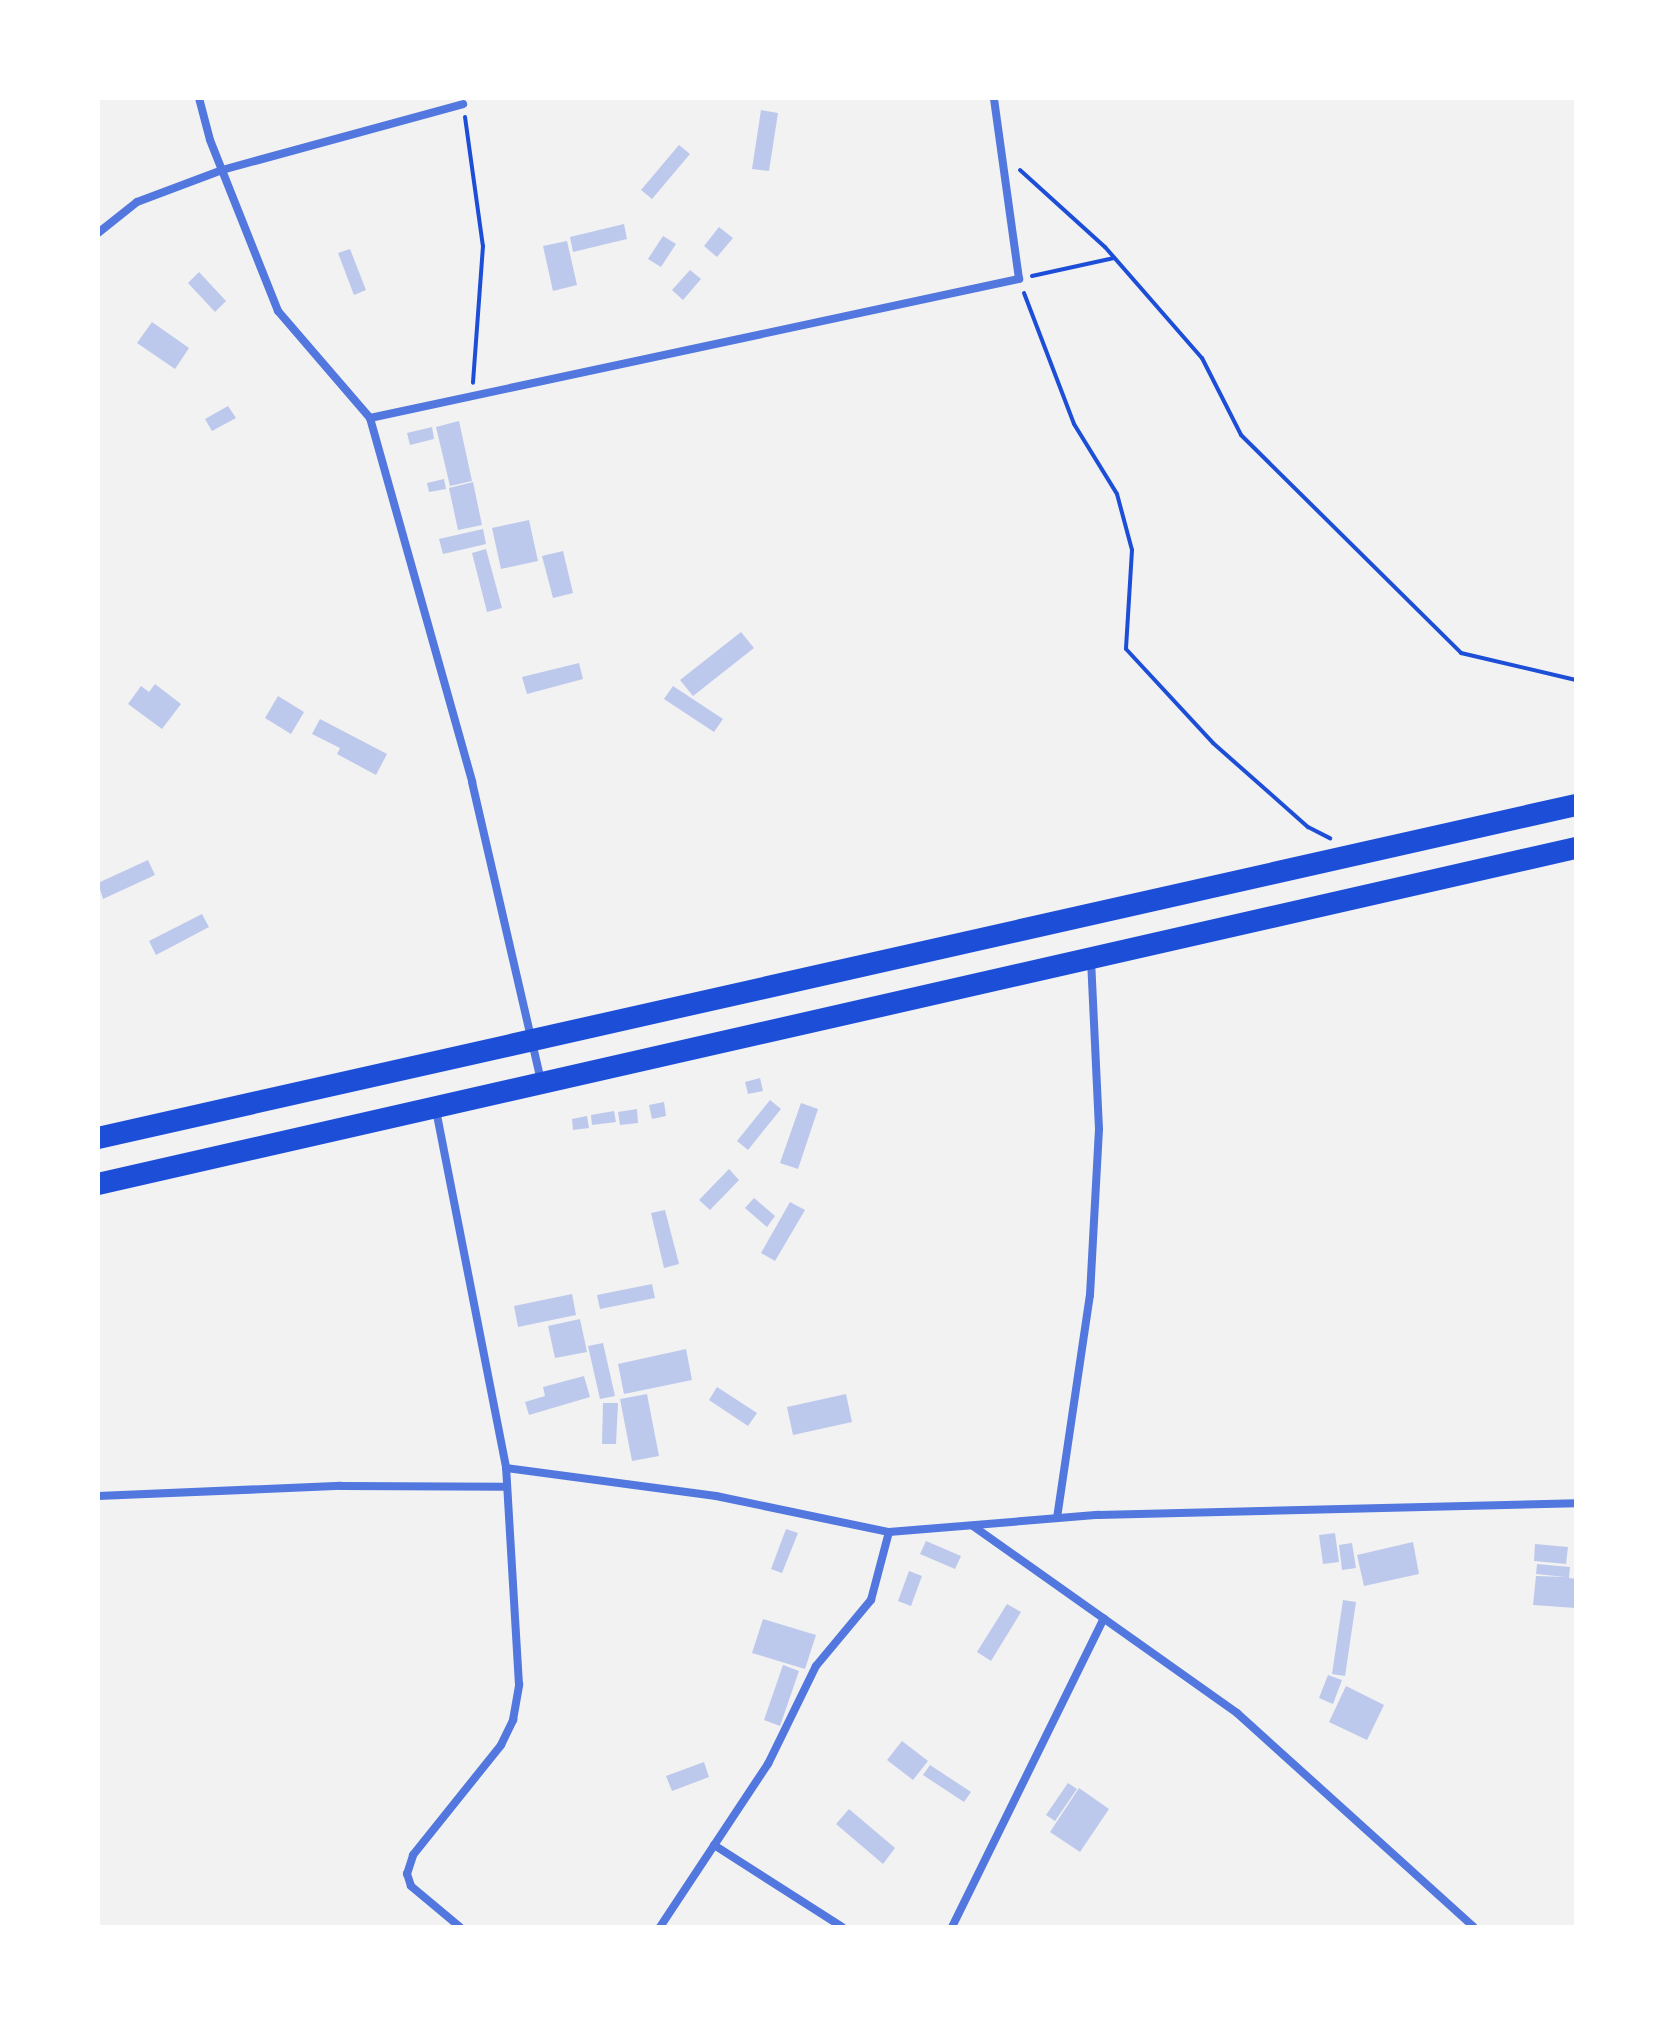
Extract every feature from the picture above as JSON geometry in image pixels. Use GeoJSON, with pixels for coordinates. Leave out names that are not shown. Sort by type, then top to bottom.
{"type":"FeatureCollection","features":[{"type":"Feature","properties":{"kind":"highway"},"geometry":{"type":"LineString","coordinates":[[98,1138],[1576,805]]}},
{"type":"Feature","properties":{"kind":"highway"},"geometry":{"type":"LineString","coordinates":[[98,1184],[1091,955],[1576,848]]}},
{"type":"Feature","properties":{"kind":"street"},"geometry":{"type":"LineString","coordinates":[[199,98],[222,170],[278,311],[370,418],[472,782],[541,1081]]}},
{"type":"Feature","properties":{"kind":"street"},"geometry":{"type":"LineString","coordinates":[[370,418],[1019,279],[1006,158],[994,98]]}},
{"type":"Feature","properties":{"kind":"street"},"geometry":{"type":"LineString","coordinates":[[98,233],[137,202],[222,170],[463,104]]}},
{"type":"Feature","properties":{"kind":"street"},"geometry":{"type":"LineString","coordinates":[[1057,1518],[1090,1295],[1099,1129],[1091,955]]}},
{"type":"Feature","properties":{"kind":"street"},"geometry":{"type":"LineString","coordinates":[[435,1106],[506,1468],[519,1685],[513,1720],[501,1745],[413,1855],[407,1874],[411,1886],[460,1927]]}},
{"type":"Feature","properties":{"kind":"street"},"geometry":{"type":"LineString","coordinates":[[506,1468],[716,1496],[889,1532],[1057,1518],[1576,1503]]}},
{"type":"Feature","properties":{"kind":"street"},"geometry":{"type":"LineString","coordinates":[[98,1496],[341,1486],[507,1487]]}},
{"type":"Feature","properties":{"kind":"street"},"geometry":{"type":"LineString","coordinates":[[972,1525],[1237,1713],[1474,1927]]}},
{"type":"Feature","properties":{"kind":"street"},"geometry":{"type":"LineString","coordinates":[[660,1927],[768,1764],[816,1666],[871,1600],[889,1532]]}},
{"type":"Feature","properties":{"kind":"street"},"geometry":{"type":"LineString","coordinates":[[952,1927],[1104,1618]]}},
{"type":"Feature","properties":{"kind":"street"},"geometry":{"type":"LineString","coordinates":[[714,1845],[842,1927]]}},
{"type":"Feature","properties":{"kind":"path"},"geometry":{"type":"LineString","coordinates":[[463,104],[483,246],[472,397]]}},
{"type":"Feature","properties":{"kind":"path"},"geometry":{"type":"LineString","coordinates":[[1006,158],[1114,258],[1202,358],[1241,435],[1461,653],[1576,680]]}},
{"type":"Feature","properties":{"kind":"path"},"geometry":{"type":"LineString","coordinates":[[1114,258],[1019,279],[1074,424],[1117,494],[1132,550],[1126,649],[1213,743],[1308,827],[1335,840]]}},
{"type":"Feature","properties":{"kind":"building"},"geometry":{"type":"Polygon","coordinates":[[[761,110],[778,113],[769,171],[752,169],[761,110]]]}},
{"type":"Feature","properties":{"kind":"building"},"geometry":{"type":"Polygon","coordinates":[[[679,145],[690,154],[652,199],[641,190],[679,145]]]}},
{"type":"Feature","properties":{"kind":"building"},"geometry":{"type":"Polygon","coordinates":[[[624,224],[627,239],[573,252],[570,237],[624,224]]]}},
{"type":"Feature","properties":{"kind":"building"},"geometry":{"type":"Polygon","coordinates":[[[719,227],[733,238],[717,257],[704,246],[719,227]]]}},
{"type":"Feature","properties":{"kind":"building"},"geometry":{"type":"Polygon","coordinates":[[[663,236],[676,244],[661,267],[648,259],[663,236]]]}},
{"type":"Feature","properties":{"kind":"building"},"geometry":{"type":"Polygon","coordinates":[[[567,241],[577,285],[553,291],[543,246],[567,241]]]}},
{"type":"Feature","properties":{"kind":"building"},"geometry":{"type":"Polygon","coordinates":[[[350,249],[366,290],[354,295],[338,253],[350,249]]]}},
{"type":"Feature","properties":{"kind":"building"},"geometry":{"type":"Polygon","coordinates":[[[690,270],[701,279],[683,300],[672,290],[690,270]]]}},
{"type":"Feature","properties":{"kind":"building"},"geometry":{"type":"Polygon","coordinates":[[[199,272],[226,301],[215,312],[188,283],[199,272]]]}},
{"type":"Feature","properties":{"kind":"building"},"geometry":{"type":"Polygon","coordinates":[[[152,322],[189,348],[175,369],[137,343],[152,322]]]}},
{"type":"Feature","properties":{"kind":"building"},"geometry":{"type":"Polygon","coordinates":[[[228,406],[236,418],[212,431],[205,419],[228,406]]]}},
{"type":"Feature","properties":{"kind":"building"},"geometry":{"type":"Polygon","coordinates":[[[459,421],[472,481],[450,486],[436,427],[459,421]]]}},
{"type":"Feature","properties":{"kind":"building"},"geometry":{"type":"Polygon","coordinates":[[[432,427],[434,439],[410,445],[407,433],[432,427]]]}},
{"type":"Feature","properties":{"kind":"building"},"geometry":{"type":"Polygon","coordinates":[[[444,479],[446,489],[429,492],[427,483],[444,479]]]}},
{"type":"Feature","properties":{"kind":"building"},"geometry":{"type":"Polygon","coordinates":[[[473,482],[482,525],[458,530],[449,488],[473,482]]]}},
{"type":"Feature","properties":{"kind":"building"},"geometry":{"type":"Polygon","coordinates":[[[529,520],[538,561],[501,569],[492,528],[529,520]]]}},
{"type":"Feature","properties":{"kind":"building"},"geometry":{"type":"Polygon","coordinates":[[[483,529],[486,544],[443,554],[439,539],[483,529]]]}},
{"type":"Feature","properties":{"kind":"building"},"geometry":{"type":"Polygon","coordinates":[[[486,549],[502,608],[487,612],[472,553],[486,549]]]}},
{"type":"Feature","properties":{"kind":"building"},"geometry":{"type":"Polygon","coordinates":[[[563,551],[573,593],[553,598],[542,556],[563,551]]]}},
{"type":"Feature","properties":{"kind":"building"},"geometry":{"type":"Polygon","coordinates":[[[741,632],[754,648],[693,696],[680,680],[741,632]]]}},
{"type":"Feature","properties":{"kind":"building"},"geometry":{"type":"Polygon","coordinates":[[[579,663],[583,679],[527,694],[522,677],[579,663]]]}},
{"type":"Feature","properties":{"kind":"building"},"geometry":{"type":"Polygon","coordinates":[[[155,684],[181,704],[162,729],[128,704],[141,686],[149,692],[155,684]]]}},
{"type":"Feature","properties":{"kind":"building"},"geometry":{"type":"Polygon","coordinates":[[[673,686],[723,719],[714,732],[664,699],[673,686]]]}},
{"type":"Feature","properties":{"kind":"building"},"geometry":{"type":"Polygon","coordinates":[[[278,696],[304,712],[291,734],[265,718],[278,696]]]}},
{"type":"Feature","properties":{"kind":"building"},"geometry":{"type":"Polygon","coordinates":[[[320,719],[387,754],[376,775],[337,754],[340,748],[312,734],[320,719]]]}},
{"type":"Feature","properties":{"kind":"building"},"geometry":{"type":"Polygon","coordinates":[[[148,860],[155,875],[103,899],[98,883],[148,860]]]}},
{"type":"Feature","properties":{"kind":"building"},"geometry":{"type":"Polygon","coordinates":[[[202,914],[209,927],[156,955],[149,941],[202,914]]]}},
{"type":"Feature","properties":{"kind":"building"},"geometry":{"type":"Polygon","coordinates":[[[760,1078],[763,1091],[748,1094],[745,1082],[760,1078]]]}},
{"type":"Feature","properties":{"kind":"building"},"geometry":{"type":"Polygon","coordinates":[[[770,1100],[781,1109],[748,1150],[737,1141],[770,1100]]]}},
{"type":"Feature","properties":{"kind":"building"},"geometry":{"type":"Polygon","coordinates":[[[664,1102],[666,1116],[652,1119],[649,1105],[664,1102]]]}},
{"type":"Feature","properties":{"kind":"building"},"geometry":{"type":"Polygon","coordinates":[[[801,1103],[818,1109],[798,1169],[780,1163],[801,1103]]]}},
{"type":"Feature","properties":{"kind":"building"},"geometry":{"type":"Polygon","coordinates":[[[637,1109],[638,1123],[620,1125],[618,1112],[637,1109]]]}},
{"type":"Feature","properties":{"kind":"building"},"geometry":{"type":"Polygon","coordinates":[[[614,1111],[616,1122],[592,1125],[591,1115],[614,1111]]]}},
{"type":"Feature","properties":{"kind":"building"},"geometry":{"type":"Polygon","coordinates":[[[587,1116],[589,1128],[573,1130],[572,1119],[587,1116]]]}},
{"type":"Feature","properties":{"kind":"building"},"geometry":{"type":"Polygon","coordinates":[[[729,1169],[739,1180],[710,1210],[699,1200],[729,1169]]]}},
{"type":"Feature","properties":{"kind":"building"},"geometry":{"type":"Polygon","coordinates":[[[754,1198],[775,1216],[767,1227],[745,1208],[754,1198]]]}},
{"type":"Feature","properties":{"kind":"building"},"geometry":{"type":"Polygon","coordinates":[[[790,1202],[805,1210],[775,1261],[761,1253],[790,1202]]]}},
{"type":"Feature","properties":{"kind":"building"},"geometry":{"type":"Polygon","coordinates":[[[665,1210],[679,1264],[664,1268],[651,1213],[665,1210]]]}},
{"type":"Feature","properties":{"kind":"building"},"geometry":{"type":"Polygon","coordinates":[[[652,1284],[655,1298],[600,1309],[597,1295],[652,1284]]]}},
{"type":"Feature","properties":{"kind":"building"},"geometry":{"type":"Polygon","coordinates":[[[572,1294],[576,1315],[518,1327],[514,1306],[572,1294]]]}},
{"type":"Feature","properties":{"kind":"building"},"geometry":{"type":"Polygon","coordinates":[[[580,1319],[587,1352],[555,1358],[548,1326],[580,1319]]]}},
{"type":"Feature","properties":{"kind":"building"},"geometry":{"type":"Polygon","coordinates":[[[603,1343],[615,1396],[600,1399],[588,1346],[603,1343]]]}},
{"type":"Feature","properties":{"kind":"building"},"geometry":{"type":"Polygon","coordinates":[[[686,1349],[692,1380],[624,1394],[618,1364],[686,1349]]]}},
{"type":"Feature","properties":{"kind":"building"},"geometry":{"type":"Polygon","coordinates":[[[584,1376],[590,1397],[529,1415],[525,1402],[545,1396],[543,1387],[584,1376]]]}},
{"type":"Feature","properties":{"kind":"building"},"geometry":{"type":"Polygon","coordinates":[[[717,1387],[757,1413],[748,1426],[709,1400],[717,1387]]]}},
{"type":"Feature","properties":{"kind":"building"},"geometry":{"type":"Polygon","coordinates":[[[647,1394],[659,1456],[632,1461],[620,1399],[647,1394]]]}},
{"type":"Feature","properties":{"kind":"building"},"geometry":{"type":"Polygon","coordinates":[[[846,1394],[852,1422],[793,1435],[787,1407],[846,1394]]]}},
{"type":"Feature","properties":{"kind":"building"},"geometry":{"type":"Polygon","coordinates":[[[603,1403],[618,1403],[616,1444],[602,1444],[603,1403]]]}},
{"type":"Feature","properties":{"kind":"building"},"geometry":{"type":"Polygon","coordinates":[[[786,1529],[798,1533],[782,1573],[771,1569],[786,1529]]]}},
{"type":"Feature","properties":{"kind":"building"},"geometry":{"type":"Polygon","coordinates":[[[1335,1533],[1339,1562],[1323,1564],[1319,1535],[1335,1533]]]}},
{"type":"Feature","properties":{"kind":"building"},"geometry":{"type":"Polygon","coordinates":[[[926,1541],[961,1556],[955,1569],[920,1554],[926,1541]]]}},
{"type":"Feature","properties":{"kind":"building"},"geometry":{"type":"Polygon","coordinates":[[[1413,1542],[1419,1574],[1364,1586],[1357,1555],[1413,1542]]]}},
{"type":"Feature","properties":{"kind":"building"},"geometry":{"type":"Polygon","coordinates":[[[1352,1543],[1356,1568],[1342,1570],[1339,1545],[1352,1543]]]}},
{"type":"Feature","properties":{"kind":"building"},"geometry":{"type":"Polygon","coordinates":[[[1535,1544],[1568,1547],[1566,1564],[1534,1561],[1535,1544]]]}},
{"type":"Feature","properties":{"kind":"building"},"geometry":{"type":"Polygon","coordinates":[[[1537,1564],[1570,1567],[1569,1578],[1576,1579],[1576,1608],[1533,1605],[1536,1576],[1566,1577],[1536,1574],[1537,1564]]]}},
{"type":"Feature","properties":{"kind":"building"},"geometry":{"type":"Polygon","coordinates":[[[909,1571],[922,1576],[911,1606],[898,1601],[909,1571]]]}},
{"type":"Feature","properties":{"kind":"building"},"geometry":{"type":"Polygon","coordinates":[[[1343,1600],[1356,1602],[1345,1676],[1332,1674],[1343,1600]]]}},
{"type":"Feature","properties":{"kind":"building"},"geometry":{"type":"Polygon","coordinates":[[[1007,1604],[1021,1612],[991,1661],[977,1652],[1007,1604]]]}},
{"type":"Feature","properties":{"kind":"building"},"geometry":{"type":"Polygon","coordinates":[[[763,1619],[816,1635],[805,1669],[752,1653],[763,1619]]]}},
{"type":"Feature","properties":{"kind":"building"},"geometry":{"type":"Polygon","coordinates":[[[783,1665],[799,1671],[780,1726],[764,1720],[783,1665]]]}},
{"type":"Feature","properties":{"kind":"building"},"geometry":{"type":"Polygon","coordinates":[[[1328,1675],[1342,1680],[1333,1704],[1319,1698],[1328,1675]]]}},
{"type":"Feature","properties":{"kind":"building"},"geometry":{"type":"Polygon","coordinates":[[[1346,1686],[1384,1705],[1367,1740],[1329,1722],[1346,1686]]]}},
{"type":"Feature","properties":{"kind":"building"},"geometry":{"type":"Polygon","coordinates":[[[902,1741],[928,1761],[913,1780],[887,1760],[902,1741]]]}},
{"type":"Feature","properties":{"kind":"building"},"geometry":{"type":"Polygon","coordinates":[[[704,1762],[709,1777],[672,1791],[666,1776],[704,1762]]]}},
{"type":"Feature","properties":{"kind":"building"},"geometry":{"type":"Polygon","coordinates":[[[930,1765],[971,1792],[964,1802],[923,1775],[930,1765]]]}},
{"type":"Feature","properties":{"kind":"building"},"geometry":{"type":"Polygon","coordinates":[[[1068,1783],[1077,1789],[1055,1821],[1046,1815],[1068,1783]]]}},
{"type":"Feature","properties":{"kind":"building"},"geometry":{"type":"Polygon","coordinates":[[[1079,1788],[1109,1809],[1080,1852],[1050,1832],[1079,1788]]]}},
{"type":"Feature","properties":{"kind":"building"},"geometry":{"type":"Polygon","coordinates":[[[849,1809],[895,1848],[883,1864],[836,1824],[849,1809]]]}}]}
